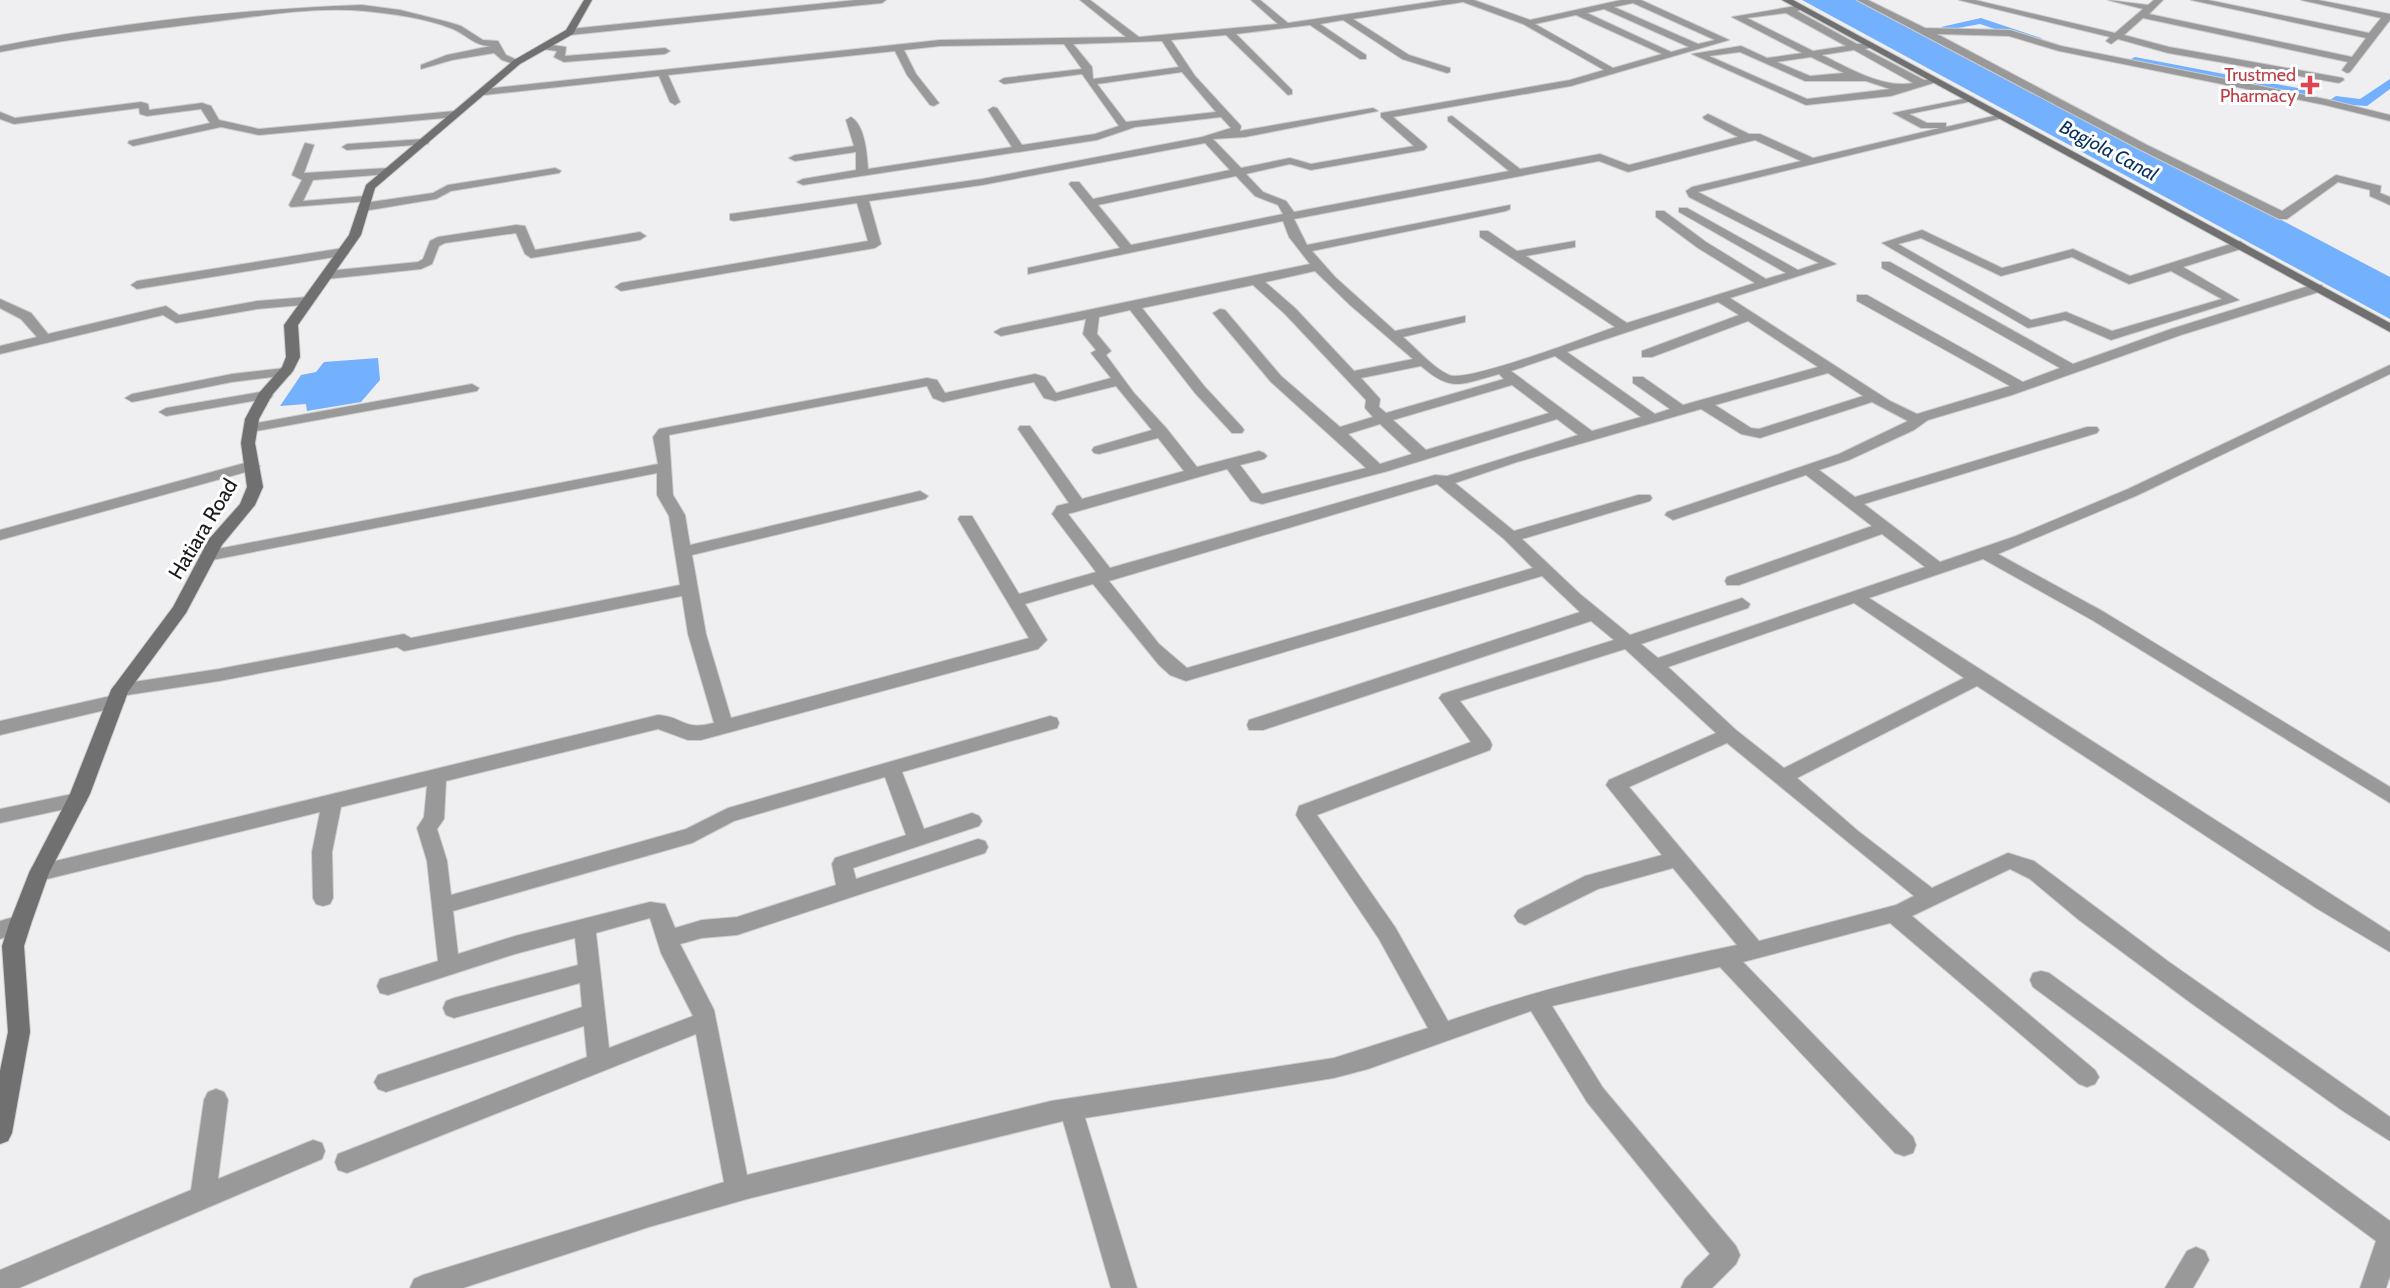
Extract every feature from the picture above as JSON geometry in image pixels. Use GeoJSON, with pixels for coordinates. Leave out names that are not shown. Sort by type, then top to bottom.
{"type":"FeatureCollection","features":[{"type":"Feature","properties":{"kind":"street"},"geometry":{"type":"LineString","coordinates":[[570,32],[588,0]]}},
{"type":"Feature","properties":{"kind":"street"},"geometry":{"type":"LineString","coordinates":[[132,398],[240,377],[285,372],[293,357],[290,330],[355,235],[370,187],[517,62],[570,32],[882,0]]}},
{"type":"Feature","properties":{"kind":"street"},"geometry":{"type":"LineString","coordinates":[[1073,1],[1084,0],[1136,40]]}},
{"type":"Feature","properties":{"kind":"street"},"geometry":{"type":"LineString","coordinates":[[1255,0],[1286,26]]}},
{"type":"Feature","properties":{"kind":"street"},"geometry":{"type":"LineString","coordinates":[[1090,203],[1290,162],[1311,167],[1420,149],[1422,147],[1385,115],[1572,83],[1725,39],[1634,0],[1530,23],[1466,0]]}},
{"type":"Feature","properties":{"kind":"street"},"geometry":{"type":"LineString","coordinates":[[1861,0],[1920,32],[1980,59],[2143,147],[2283,216],[2336,178],[2376,188]]}},
{"type":"Feature","properties":{"kind":"street"},"geometry":{"type":"LineString","coordinates":[[1963,0],[2087,28],[2168,50],[2339,80]]}},
{"type":"Feature","properties":{"kind":"street"},"geometry":{"type":"LineString","coordinates":[[2112,0],[2146,12],[2353,60]]}},
{"type":"Feature","properties":{"kind":"street"},"geometry":{"type":"LineString","coordinates":[[2100,57],[2099,51],[2159,0]]}},
{"type":"Feature","properties":{"kind":"street"},"geometry":{"type":"LineString","coordinates":[[2195,0],[2370,36]]}},
{"type":"Feature","properties":{"kind":"street"},"geometry":{"type":"LineString","coordinates":[[2305,0],[2388,17]]}},
{"type":"Feature","properties":{"kind":"street"},"geometry":{"type":"LineString","coordinates":[[484,92],[957,41],[1136,40],[1228,33],[1453,1]]}},
{"type":"Feature","properties":{"kind":"street"},"geometry":{"type":"LineString","coordinates":[[1787,5],[1854,47],[1907,75],[1969,99],[2390,328]]}},
{"type":"Feature","properties":{"kind":"street"},"geometry":{"type":"LineString","coordinates":[[1860,77],[1737,17],[1787,5],[1801,8],[1870,45],[1929,82]]}},
{"type":"Feature","properties":{"kind":"street"},"geometry":{"type":"LineString","coordinates":[[1605,6],[1697,47]]}},
{"type":"Feature","properties":{"kind":"street"},"geometry":{"type":"LineString","coordinates":[[0,49],[57,38],[288,10],[362,8],[400,13],[458,28],[481,43],[495,43],[502,58],[517,62]]}},
{"type":"Feature","properties":{"kind":"street"},"geometry":{"type":"LineString","coordinates":[[1577,12],[1671,55]]}},
{"type":"Feature","properties":{"kind":"street"},"geometry":{"type":"LineString","coordinates":[[1344,17],[1404,58],[1432,68],[1447,70]]}},
{"type":"Feature","properties":{"kind":"street"},"geometry":{"type":"LineString","coordinates":[[2325,102],[2370,36],[2388,17]]}},
{"type":"Feature","properties":{"kind":"street"},"geometry":{"type":"LineString","coordinates":[[1311,22],[1363,57]]}},
{"type":"Feature","properties":{"kind":"street"},"geometry":{"type":"LineString","coordinates":[[1980,22],[2052,47],[2325,102],[2390,118]]}},
{"type":"Feature","properties":{"kind":"street"},"geometry":{"type":"LineString","coordinates":[[1530,23],[1528,25],[1612,71]]}},
{"type":"Feature","properties":{"kind":"street"},"geometry":{"type":"LineString","coordinates":[[1805,28],[1817,26]]}},
{"type":"Feature","properties":{"kind":"street"},"geometry":{"type":"LineString","coordinates":[[1767,33],[1792,30]]}},
{"type":"Feature","properties":{"kind":"street"},"geometry":{"type":"LineString","coordinates":[[1920,32],[2013,34]]}},
{"type":"Feature","properties":{"kind":"street"},"geometry":{"type":"LineString","coordinates":[[1228,33],[1288,92]]}},
{"type":"Feature","properties":{"kind":"street"},"geometry":{"type":"LineString","coordinates":[[1165,38],[1191,78],[1237,128],[1225,134]]}},
{"type":"Feature","properties":{"kind":"street"},"geometry":{"type":"LineString","coordinates":[[1068,42],[1087,68],[1091,82],[1121,124],[1130,126]]}},
{"type":"Feature","properties":{"kind":"street"},"geometry":{"type":"LineString","coordinates":[[1766,61],[1870,45]]}},
{"type":"Feature","properties":{"kind":"street"},"geometry":{"type":"LineString","coordinates":[[545,47],[563,49],[559,57],[564,59],[665,51]]}},
{"type":"Feature","properties":{"kind":"street"},"geometry":{"type":"LineString","coordinates":[[898,47],[912,75],[934,103]]}},
{"type":"Feature","properties":{"kind":"street"},"geometry":{"type":"LineString","coordinates":[[1850,98],[1741,49],[1697,54],[1796,100],[1815,103],[1850,98],[1929,82]]}},
{"type":"Feature","properties":{"kind":"street"},"geometry":{"type":"LineString","coordinates":[[424,67],[450,57],[496,50]]}},
{"type":"Feature","properties":{"kind":"street"},"geometry":{"type":"LineString","coordinates":[[1091,82],[1186,69]]}},
{"type":"Feature","properties":{"kind":"street"},"geometry":{"type":"LineString","coordinates":[[1004,81],[1086,71]]}},
{"type":"Feature","properties":{"kind":"street"},"geometry":{"type":"LineString","coordinates":[[663,74],[675,102]]}},
{"type":"Feature","properties":{"kind":"street"},"geometry":{"type":"LineString","coordinates":[[1809,79],[1907,75]]}},
{"type":"Feature","properties":{"kind":"street"},"geometry":{"type":"LineString","coordinates":[[1871,78],[1898,89]]}},
{"type":"Feature","properties":{"kind":"street"},"geometry":{"type":"LineString","coordinates":[[1969,99],[1898,113],[1932,127],[1997,115]]}},
{"type":"Feature","properties":{"kind":"street"},"geometry":{"type":"LineString","coordinates":[[0,115],[14,121],[141,105],[147,113],[202,106],[207,108],[210,118],[219,124],[259,132],[455,114]]}},
{"type":"Feature","properties":{"kind":"street"},"geometry":{"type":"LineString","coordinates":[[993,110],[1018,148]]}},
{"type":"Feature","properties":{"kind":"street"},"geometry":{"type":"LineString","coordinates":[[734,218],[1069,167],[1207,139],[1207,136],[1245,134],[1373,111]]}},
{"type":"Feature","properties":{"kind":"street"},"geometry":{"type":"LineString","coordinates":[[803,182],[1097,137],[1130,126],[1223,114]]}},
{"type":"Feature","properties":{"kind":"street"},"geometry":{"type":"LineString","coordinates":[[1207,139],[1259,194],[1282,203],[1290,216],[1290,232],[1353,301],[1442,377],[1451,381],[1500,370],[1829,264],[1695,197],[1692,191],[1997,115]]}},
{"type":"Feature","properties":{"kind":"street"},"geometry":{"type":"LineString","coordinates":[[1708,117],[1748,138]]}},
{"type":"Feature","properties":{"kind":"street"},"geometry":{"type":"LineString","coordinates":[[851,120],[860,148],[862,173]]}},
{"type":"Feature","properties":{"kind":"street"},"geometry":{"type":"LineString","coordinates":[[1452,120],[1519,174]]}},
{"type":"Feature","properties":{"kind":"street"},"geometry":{"type":"LineString","coordinates":[[133,142],[219,124]]}},
{"type":"Feature","properties":{"kind":"street"},"geometry":{"type":"LineString","coordinates":[[1032,271],[1290,216],[1602,157],[1628,169],[1760,137],[1812,162]]}},
{"type":"Feature","properties":{"kind":"street"},"geometry":{"type":"LineString","coordinates":[[347,147],[424,142]]}},
{"type":"Feature","properties":{"kind":"street"},"geometry":{"type":"LineString","coordinates":[[309,145],[298,175],[309,177],[388,171]]}},
{"type":"Feature","properties":{"kind":"street"},"geometry":{"type":"LineString","coordinates":[[795,158],[860,148]]}},
{"type":"Feature","properties":{"kind":"street"},"geometry":{"type":"LineString","coordinates":[[309,177],[295,205],[365,203],[436,196],[448,188],[555,171]]}},
{"type":"Feature","properties":{"kind":"street"},"geometry":{"type":"LineString","coordinates":[[2390,177],[2376,188],[2374,194],[2390,202]]}},
{"type":"Feature","properties":{"kind":"street"},"geometry":{"type":"LineString","coordinates":[[1075,184],[1128,249]]}},
{"type":"Feature","properties":{"kind":"street"},"geometry":{"type":"LineString","coordinates":[[621,287],[875,244],[862,199]]}},
{"type":"Feature","properties":{"kind":"street"},"geometry":{"type":"LineString","coordinates":[[1304,248],[1506,207]]}},
{"type":"Feature","properties":{"kind":"street"},"geometry":{"type":"LineString","coordinates":[[1684,210],[1796,274]]}},
{"type":"Feature","properties":{"kind":"street"},"geometry":{"type":"LineString","coordinates":[[1660,215],[1702,245],[1764,283]]}},
{"type":"Feature","properties":{"kind":"street"},"geometry":{"type":"LineString","coordinates":[[327,275],[421,265],[428,261],[434,244],[442,240],[516,229],[521,229],[531,254],[640,236]]}},
{"type":"Feature","properties":{"kind":"street"},"geometry":{"type":"LineString","coordinates":[[1484,234],[1625,328]]}},
{"type":"Feature","properties":{"kind":"street"},"geometry":{"type":"LineString","coordinates":[[2174,267],[2233,300],[2115,337],[2066,316],[2028,324],[1887,244],[1922,234],[2001,272],[2069,253],[2127,280],[2240,245]]}},
{"type":"Feature","properties":{"kind":"street"},"geometry":{"type":"LineString","coordinates":[[1514,255],[1571,244]]}},
{"type":"Feature","properties":{"kind":"street"},"geometry":{"type":"LineString","coordinates":[[137,285],[343,252]]}},
{"type":"Feature","properties":{"kind":"street"},"geometry":{"type":"LineString","coordinates":[[1886,265],[2073,370]]}},
{"type":"Feature","properties":{"kind":"street"},"geometry":{"type":"LineString","coordinates":[[1001,332],[1319,266]]}},
{"type":"Feature","properties":{"kind":"street"},"geometry":{"type":"LineString","coordinates":[[1254,279],[1353,375],[1373,399],[1371,406],[1423,456]]}},
{"type":"Feature","properties":{"kind":"street"},"geometry":{"type":"LineString","coordinates":[[1674,515],[1844,457],[1909,427],[1922,418],[2073,370],[2176,332],[2317,288]]}},
{"type":"Feature","properties":{"kind":"street"},"geometry":{"type":"LineString","coordinates":[[1720,297],[1874,397],[1905,415],[1922,418]]}},
{"type":"Feature","properties":{"kind":"street"},"geometry":{"type":"LineString","coordinates":[[1862,298],[2022,387]]}},
{"type":"Feature","properties":{"kind":"street"},"geometry":{"type":"LineString","coordinates":[[0,350],[166,310],[176,319],[257,305],[308,301]]}},
{"type":"Feature","properties":{"kind":"street"},"geometry":{"type":"LineString","coordinates":[[0,303],[26,316],[46,340]]}},
{"type":"Feature","properties":{"kind":"street"},"geometry":{"type":"LineString","coordinates":[[1133,305],[1200,390],[1237,430]]}},
{"type":"Feature","properties":{"kind":"street"},"geometry":{"type":"LineString","coordinates":[[1220,313],[1276,379],[1376,469]]}},
{"type":"Feature","properties":{"kind":"street"},"geometry":{"type":"LineString","coordinates":[[1094,314],[1090,334],[1101,352],[1120,381],[1194,472]]}},
{"type":"Feature","properties":{"kind":"street"},"geometry":{"type":"LineString","coordinates":[[1647,354],[1748,316]]}},
{"type":"Feature","properties":{"kind":"street"},"geometry":{"type":"LineString","coordinates":[[1395,335],[1460,319]]}},
{"type":"Feature","properties":{"kind":"street"},"geometry":{"type":"LineString","coordinates":[[1556,351],[1653,419]]}},
{"type":"Feature","properties":{"kind":"street"},"geometry":{"type":"LineString","coordinates":[[1353,375],[1424,361]]}},
{"type":"Feature","properties":{"kind":"street"},"geometry":{"type":"LineString","coordinates":[[1446,481],[1830,368]]}},
{"type":"Feature","properties":{"kind":"street"},"geometry":{"type":"LineString","coordinates":[[1654,665],[1963,559],[1987,554],[2133,492],[2390,369]]}},
{"type":"Feature","properties":{"kind":"street"},"geometry":{"type":"LineString","coordinates":[[1500,370],[1590,437]]}},
{"type":"Feature","properties":{"kind":"street","name":"Hatiara Road"},"geometry":{"type":"LineString","coordinates":[[0,1133],[19,1031],[10,927],[76,800],[118,695],[180,609],[207,556],[247,505],[255,487],[248,443],[252,419],[265,395],[285,372]]}},
{"type":"Feature","properties":{"kind":"street"},"geometry":{"type":"LineString","coordinates":[[724,727],[697,634],[677,515],[668,507],[663,492],[664,467],[660,437],[664,432],[928,382],[932,383],[938,396],[943,398],[1035,379],[1040,380],[1049,396],[1055,397],[1120,381]]}},
{"type":"Feature","properties":{"kind":"street"},"geometry":{"type":"LineString","coordinates":[[1337,432],[1515,380]]}},
{"type":"Feature","properties":{"kind":"street"},"geometry":{"type":"LineString","coordinates":[[1639,380],[1682,411]]}},
{"type":"Feature","properties":{"kind":"street"},"geometry":{"type":"LineString","coordinates":[[251,428],[472,388]]}},
{"type":"Feature","properties":{"kind":"street"},"geometry":{"type":"LineString","coordinates":[[166,412],[265,395]]}},
{"type":"Feature","properties":{"kind":"street"},"geometry":{"type":"LineString","coordinates":[[1704,405],[1746,431],[1760,434],[1874,397]]}},
{"type":"Feature","properties":{"kind":"street"},"geometry":{"type":"LineString","coordinates":[[1230,463],[1257,498],[1262,499],[1423,456],[1560,414]]}},
{"type":"Feature","properties":{"kind":"street"},"geometry":{"type":"LineString","coordinates":[[1025,429],[1077,503]]}},
{"type":"Feature","properties":{"kind":"street"},"geometry":{"type":"LineString","coordinates":[[1852,503],[2092,430]]}},
{"type":"Feature","properties":{"kind":"street"},"geometry":{"type":"LineString","coordinates":[[1099,450],[1162,432]]}},
{"type":"Feature","properties":{"kind":"street"},"geometry":{"type":"LineString","coordinates":[[1259,456],[1077,503],[1065,508],[1060,514],[1158,654],[1178,672],[1186,674],[1544,570]]}},
{"type":"Feature","properties":{"kind":"street"},"geometry":{"type":"LineString","coordinates":[[0,535],[252,466]]}},
{"type":"Feature","properties":{"kind":"street"},"geometry":{"type":"LineString","coordinates":[[207,556],[664,467]]}},
{"type":"Feature","properties":{"kind":"street"},"geometry":{"type":"LineString","coordinates":[[1808,469],[1938,569]]}},
{"type":"Feature","properties":{"kind":"street"},"geometry":{"type":"LineString","coordinates":[[1016,603],[1435,478],[1446,481],[1730,735],[1783,776],[1851,836],[1932,899]]}},
{"type":"Feature","properties":{"kind":"street"},"geometry":{"type":"LineString","coordinates":[[684,552],[920,496]]}},
{"type":"Feature","properties":{"kind":"street"},"geometry":{"type":"LineString","coordinates":[[1511,537],[1644,498]]}},
{"type":"Feature","properties":{"kind":"street"},"geometry":{"type":"LineString","coordinates":[[40,873],[658,722],[664,722],[684,734],[691,735],[1032,645],[1038,640],[1037,637],[967,519]]}},
{"type":"Feature","properties":{"kind":"street"},"geometry":{"type":"LineString","coordinates":[[1733,581],[1885,527]]}},
{"type":"Feature","properties":{"kind":"street"},"geometry":{"type":"LineString","coordinates":[[1987,554],[2098,616],[2390,796]]}},
{"type":"Feature","properties":{"kind":"street"},"geometry":{"type":"LineString","coordinates":[[0,728],[118,695],[689,589]]}},
{"type":"Feature","properties":{"kind":"street"},"geometry":{"type":"LineString","coordinates":[[1856,597],[2273,871],[2390,943]]}},
{"type":"Feature","properties":{"kind":"street"},"geometry":{"type":"LineString","coordinates":[[1443,1033],[1387,933],[1305,813],[1483,745],[1448,698],[1628,643],[1742,604]]}},
{"type":"Feature","properties":{"kind":"street"},"geometry":{"type":"LineString","coordinates":[[1256,725],[1594,614]]}},
{"type":"Feature","properties":{"kind":"street"},"geometry":{"type":"LineString","coordinates":[[1783,776],[1977,679]]}},
{"type":"Feature","properties":{"kind":"street"},"geometry":{"type":"LineString","coordinates":[[442,906],[692,835],[728,815],[1050,723]]}},
{"type":"Feature","properties":{"kind":"street"},"geometry":{"type":"LineString","coordinates":[[1730,735],[1616,783],[1754,950]]}},
{"type":"Feature","properties":{"kind":"street"},"geometry":{"type":"LineString","coordinates":[[892,769],[918,839]]}},
{"type":"Feature","properties":{"kind":"street"},"geometry":{"type":"LineString","coordinates":[[437,776],[434,819],[428,828],[429,841],[437,861],[449,966]]}},
{"type":"Feature","properties":{"kind":"street"},"geometry":{"type":"LineString","coordinates":[[0,816],[76,800]]}},
{"type":"Feature","properties":{"kind":"street"},"geometry":{"type":"LineString","coordinates":[[323,898],[322,852],[332,801]]}},
{"type":"Feature","properties":{"kind":"street"},"geometry":{"type":"LineString","coordinates":[[848,891],[842,864],[972,821]]}},
{"type":"Feature","properties":{"kind":"street"},"geometry":{"type":"LineString","coordinates":[[668,939],[702,929],[737,926],[978,847]]}},
{"type":"Feature","properties":{"kind":"street"},"geometry":{"type":"LineString","coordinates":[[1525,916],[1592,882],[1679,858]]}},
{"type":"Feature","properties":{"kind":"street"},"geometry":{"type":"LineString","coordinates":[[423,1288],[738,1190],[1071,1109],[1164,1097],[1334,1068],[1537,1001],[1894,914],[1932,899],[2008,861],[2022,864],[2228,1017],[2390,1130]]}},
{"type":"Feature","properties":{"kind":"street"},"geometry":{"type":"LineString","coordinates":[[388,986],[449,966],[655,909],[660,912],[672,953],[700,1002],[738,1190]]}},
{"type":"Feature","properties":{"kind":"street"},"geometry":{"type":"LineString","coordinates":[[1894,914],[2087,1077]]}},
{"type":"Feature","properties":{"kind":"street"},"geometry":{"type":"LineString","coordinates":[[585,927],[598,1063]]}},
{"type":"Feature","properties":{"kind":"street"},"geometry":{"type":"LineString","coordinates":[[1725,957],[1904,1145]]}},
{"type":"Feature","properties":{"kind":"street"},"geometry":{"type":"LineString","coordinates":[[454,1008],[589,971]]}},
{"type":"Feature","properties":{"kind":"street"},"geometry":{"type":"LineString","coordinates":[[2041,980],[2390,1238],[2373,1288]]}},
{"type":"Feature","properties":{"kind":"street"},"geometry":{"type":"LineString","coordinates":[[1537,1001],[1595,1094],[1727,1255],[1694,1288]]}},
{"type":"Feature","properties":{"kind":"street"},"geometry":{"type":"LineString","coordinates":[[386,1082],[593,1013]]}},
{"type":"Feature","properties":{"kind":"street"},"geometry":{"type":"LineString","coordinates":[[348,1162],[705,1021]]}},
{"type":"Feature","properties":{"kind":"street"},"geometry":{"type":"LineString","coordinates":[[204,1196],[216,1100]]}},
{"type":"Feature","properties":{"kind":"street"},"geometry":{"type":"LineString","coordinates":[[1071,1109],[1124,1288]]}},
{"type":"Feature","properties":{"kind":"street"},"geometry":{"type":"LineString","coordinates":[[0,1283],[313,1151]]}},
{"type":"Feature","properties":{"kind":"street"},"geometry":{"type":"LineString","coordinates":[[2178,1288],[2196,1260]]}},
{"type":"Feature","properties":{"kind":"water","name":"Bagjola Canal"},"geometry":{"type":"Polygon","coordinates":[[[1802,0],[1861,0],[2390,277],[2390,319],[1802,0]]]}},
{"type":"Feature","properties":{"kind":"water"},"geometry":{"type":"Polygon","coordinates":[[[378,358],[380,380],[361,402],[307,411],[306,404],[280,406],[301,375],[316,372],[324,362],[378,358]]]}},
{"type":"Feature","properties":{"kind":"waterway"},"geometry":{"type":"LineString","coordinates":[[1947,27],[1981,21],[2037,40]]}},
{"type":"Feature","properties":{"kind":"waterway"},"geometry":{"type":"LineString","coordinates":[[2135,61],[2308,94]]}},
{"type":"Feature","properties":{"kind":"waterway"},"geometry":{"type":"LineString","coordinates":[[2336,100],[2363,103],[2390,83]]}},
{"type":"Feature","properties":{"kind":"place","name":"Trustmed Pharmacy"},"geometry":{"type":"Point","coordinates":[2310,85]}}]}
